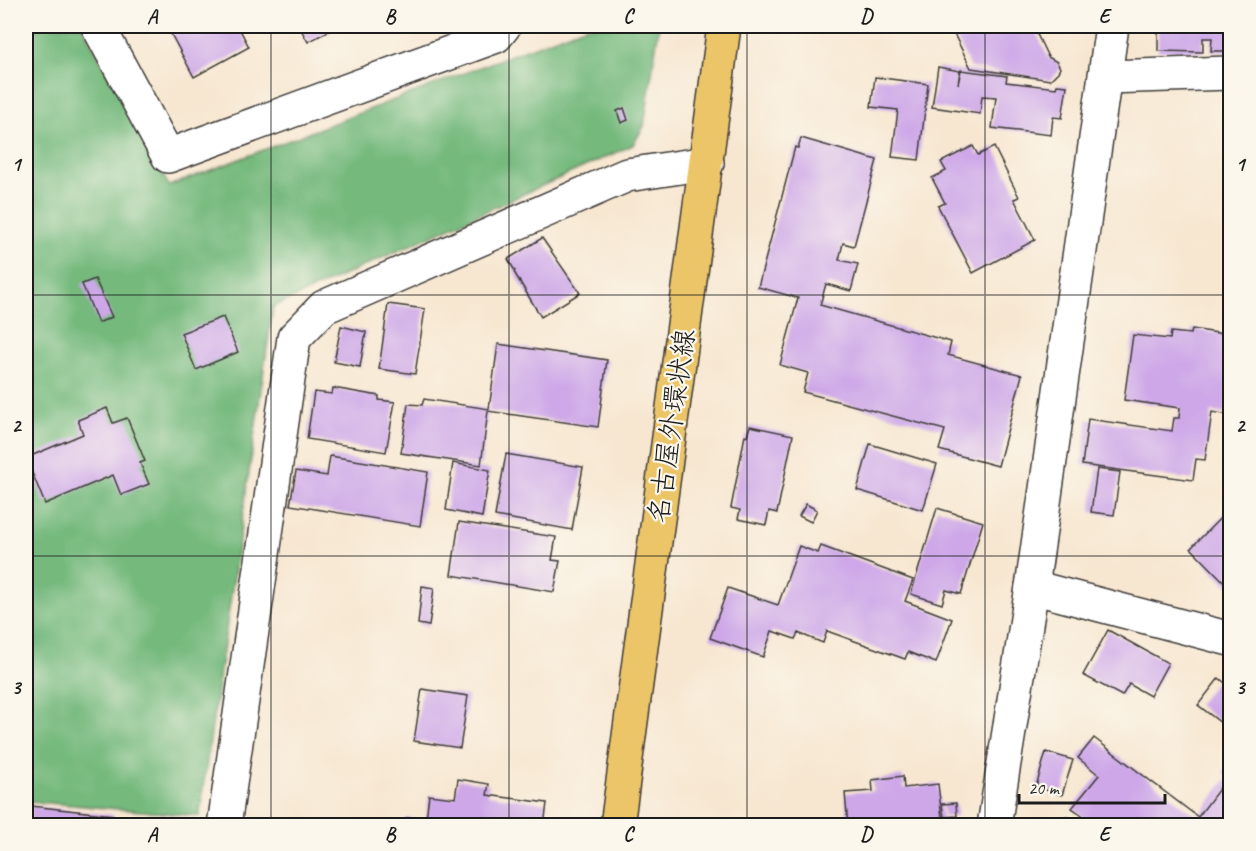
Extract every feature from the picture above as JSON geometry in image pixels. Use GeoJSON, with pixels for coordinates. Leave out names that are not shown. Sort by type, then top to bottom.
{"type":"FeatureCollection","features":[{"type":"Feature","properties":{"kind":"main road","name":"名古屋外環状線"},"geometry":{"type":"LineString","coordinates":[[617,825],[707,163],[723,26]]}},
{"type":"Feature","properties":{"kind":"street"},"geometry":{"type":"LineString","coordinates":[[98,26],[168,156],[495,36],[504,26]]}},
{"type":"Feature","properties":{"kind":"street"},"geometry":{"type":"LineString","coordinates":[[994,825],[1032,587],[1112,26]]}},
{"type":"Feature","properties":{"kind":"street"},"geometry":{"type":"LineString","coordinates":[[1106,77],[1230,74]]}},
{"type":"Feature","properties":{"kind":"street"},"geometry":{"type":"LineString","coordinates":[[224,825],[294,338],[324,307],[616,179],[627,175],[707,163]]}},
{"type":"Feature","properties":{"kind":"street"},"geometry":{"type":"LineString","coordinates":[[1032,587],[1230,639]]}},
{"type":"Feature","properties":{"kind":"green space"},"geometry":{"type":"Polygon","coordinates":[[[45,26],[82,26],[169,186],[587,26],[659,26],[644,126],[633,145],[273,307],[199,816],[26,801],[26,34],[45,26]]]}},
{"type":"Feature","properties":{"kind":"building"},"geometry":{"type":"Polygon","coordinates":[[[182,26],[238,26],[249,47],[194,77],[170,32],[182,26]]]}},
{"type":"Feature","properties":{"kind":"building"},"geometry":{"type":"Polygon","coordinates":[[[299,26],[338,26],[308,42],[299,26]]]}},
{"type":"Feature","properties":{"kind":"building"},"geometry":{"type":"Polygon","coordinates":[[[950,26],[1033,26],[1048,57],[1057,62],[1060,68],[1050,80],[971,68],[950,26]]]}},
{"type":"Feature","properties":{"kind":"building"},"geometry":{"type":"Polygon","coordinates":[[[1158,26],[1230,26],[1230,51],[1211,51],[1212,38],[1203,38],[1203,52],[1158,51],[1158,26]]]}},
{"type":"Feature","properties":{"kind":"building"},"geometry":{"type":"Polygon","coordinates":[[[938,67],[960,71],[958,84],[961,70],[1007,76],[1006,82],[1056,88],[1057,85],[1067,86],[1062,118],[1053,117],[1051,135],[992,128],[996,97],[982,96],[980,114],[932,107],[938,67]]]}},
{"type":"Feature","properties":{"kind":"building"},"geometry":{"type":"Polygon","coordinates":[[[875,77],[928,84],[919,160],[892,157],[898,110],[871,107],[875,77]]]}},
{"type":"Feature","properties":{"kind":"building"},"geometry":{"type":"Polygon","coordinates":[[[624,108],[628,120],[621,123],[617,111],[624,108]]]}},
{"type":"Feature","properties":{"kind":"building"},"geometry":{"type":"Polygon","coordinates":[[[801,138],[877,160],[854,246],[843,243],[839,260],[858,264],[851,291],[826,284],[820,305],[951,342],[948,355],[1022,375],[998,466],[939,450],[945,430],[803,392],[808,373],[780,365],[798,298],[758,287],[795,147],[798,148],[801,138]]]}},
{"type":"Feature","properties":{"kind":"building"},"geometry":{"type":"Polygon","coordinates":[[[973,146],[978,155],[994,147],[1019,197],[1014,199],[1035,240],[973,273],[938,206],[945,203],[932,178],[946,171],[941,162],[973,146]]]}},
{"type":"Feature","properties":{"kind":"building"},"geometry":{"type":"Polygon","coordinates":[[[542,238],[580,293],[541,317],[508,259],[542,238]]]}},
{"type":"Feature","properties":{"kind":"building"},"geometry":{"type":"Polygon","coordinates":[[[95,279],[112,317],[98,323],[82,284],[95,279]]]}},
{"type":"Feature","properties":{"kind":"building"},"geometry":{"type":"Polygon","coordinates":[[[388,304],[425,309],[415,374],[379,369],[388,304]]]}},
{"type":"Feature","properties":{"kind":"building"},"geometry":{"type":"Polygon","coordinates":[[[223,317],[238,352],[196,370],[181,333],[223,317]]]}},
{"type":"Feature","properties":{"kind":"building"},"geometry":{"type":"Polygon","coordinates":[[[341,326],[366,332],[360,367],[334,362],[341,326]]]}},
{"type":"Feature","properties":{"kind":"building"},"geometry":{"type":"Polygon","coordinates":[[[1192,329],[1230,335],[1230,415],[1212,412],[1205,460],[1196,459],[1193,480],[1082,465],[1088,419],[1172,431],[1174,418],[1179,418],[1180,408],[1124,400],[1133,335],[1170,339],[1171,332],[1191,334],[1192,329]]]}},
{"type":"Feature","properties":{"kind":"building"},"geometry":{"type":"Polygon","coordinates":[[[498,344],[607,360],[598,427],[488,411],[481,465],[401,453],[408,404],[422,405],[424,399],[489,409],[498,344]]]}},
{"type":"Feature","properties":{"kind":"building"},"geometry":{"type":"Polygon","coordinates":[[[333,388],[379,396],[379,400],[395,402],[386,452],[307,439],[314,392],[332,394],[333,388]]]}},
{"type":"Feature","properties":{"kind":"building"},"geometry":{"type":"Polygon","coordinates":[[[107,408],[113,423],[127,418],[145,461],[140,463],[149,484],[121,495],[113,475],[45,504],[26,458],[83,434],[78,420],[107,408]]]}},
{"type":"Feature","properties":{"kind":"building"},"geometry":{"type":"Polygon","coordinates":[[[750,426],[793,435],[777,513],[769,511],[766,525],[738,519],[740,510],[731,508],[745,435],[747,436],[750,426]]]}},
{"type":"Feature","properties":{"kind":"building"},"geometry":{"type":"Polygon","coordinates":[[[870,444],[937,464],[923,510],[857,490],[870,444]]]}},
{"type":"Feature","properties":{"kind":"building"},"geometry":{"type":"Polygon","coordinates":[[[506,454],[583,467],[572,530],[495,516],[506,454]]]}},
{"type":"Feature","properties":{"kind":"building"},"geometry":{"type":"Polygon","coordinates":[[[330,456],[428,472],[420,526],[290,505],[296,471],[327,476],[330,456]]]}},
{"type":"Feature","properties":{"kind":"building"},"geometry":{"type":"Polygon","coordinates":[[[453,463],[490,470],[482,517],[446,510],[453,463]]]}},
{"type":"Feature","properties":{"kind":"building"},"geometry":{"type":"Polygon","coordinates":[[[1097,469],[1120,472],[1114,515],[1091,512],[1097,469]]]}},
{"type":"Feature","properties":{"kind":"building"},"geometry":{"type":"Polygon","coordinates":[[[806,504],[817,510],[811,522],[799,516],[806,504]]]}},
{"type":"Feature","properties":{"kind":"building"},"geometry":{"type":"Polygon","coordinates":[[[937,508],[983,522],[961,594],[946,590],[942,604],[911,594],[937,508]]]}},
{"type":"Feature","properties":{"kind":"building"},"geometry":{"type":"Polygon","coordinates":[[[1230,508],[1230,588],[1191,548],[1230,508]]]}},
{"type":"Feature","properties":{"kind":"building"},"geometry":{"type":"Polygon","coordinates":[[[459,522],[556,537],[552,560],[560,561],[554,592],[451,575],[459,522]]]}},
{"type":"Feature","properties":{"kind":"building"},"geometry":{"type":"Polygon","coordinates":[[[799,546],[818,553],[821,546],[913,580],[905,601],[952,619],[936,663],[908,652],[905,659],[827,631],[823,643],[798,633],[795,639],[772,631],[763,657],[710,638],[728,588],[778,605],[799,546]]]}},
{"type":"Feature","properties":{"kind":"building"},"geometry":{"type":"Polygon","coordinates":[[[422,586],[434,588],[429,626],[418,624],[422,586]]]}},
{"type":"Feature","properties":{"kind":"building"},"geometry":{"type":"Polygon","coordinates":[[[1108,630],[1168,663],[1150,696],[1129,684],[1122,696],[1083,675],[1108,630]]]}},
{"type":"Feature","properties":{"kind":"building"},"geometry":{"type":"Polygon","coordinates":[[[1219,678],[1230,687],[1230,730],[1198,705],[1219,678]]]}},
{"type":"Feature","properties":{"kind":"building"},"geometry":{"type":"Polygon","coordinates":[[[422,689],[468,696],[460,748],[414,741],[422,689]]]}},
{"type":"Feature","properties":{"kind":"building"},"geometry":{"type":"Polygon","coordinates":[[[1094,738],[1198,817],[1228,777],[1223,773],[1230,762],[1230,826],[1058,826],[1066,816],[1076,824],[1082,815],[1072,808],[1099,775],[1078,758],[1094,738]]]}},
{"type":"Feature","properties":{"kind":"building"},"geometry":{"type":"Polygon","coordinates":[[[1046,752],[1073,760],[1062,795],[1036,787],[1046,752]]]}},
{"type":"Feature","properties":{"kind":"building"},"geometry":{"type":"Polygon","coordinates":[[[903,776],[904,788],[938,784],[943,826],[848,826],[845,793],[873,791],[872,780],[903,776]]]}},
{"type":"Feature","properties":{"kind":"building"},"geometry":{"type":"Polygon","coordinates":[[[458,779],[489,784],[487,795],[547,803],[544,826],[425,826],[429,795],[455,798],[458,779]]]}},
{"type":"Feature","properties":{"kind":"building"},"geometry":{"type":"Polygon","coordinates":[[[956,803],[957,816],[944,817],[942,804],[956,803]]]}},
{"type":"Feature","properties":{"kind":"building"},"geometry":{"type":"Polygon","coordinates":[[[31,806],[113,815],[112,826],[29,826],[31,806]]]}},
{"type":"Feature","properties":{"kind":"building"},"geometry":{"type":"Polygon","coordinates":[[[126,817],[183,824],[183,826],[125,826],[126,817]]]}},
{"type":"Feature","properties":{"kind":"building"},"geometry":{"type":"Polygon","coordinates":[[[406,818],[415,819],[414,826],[405,826],[406,818]]]}}]}
